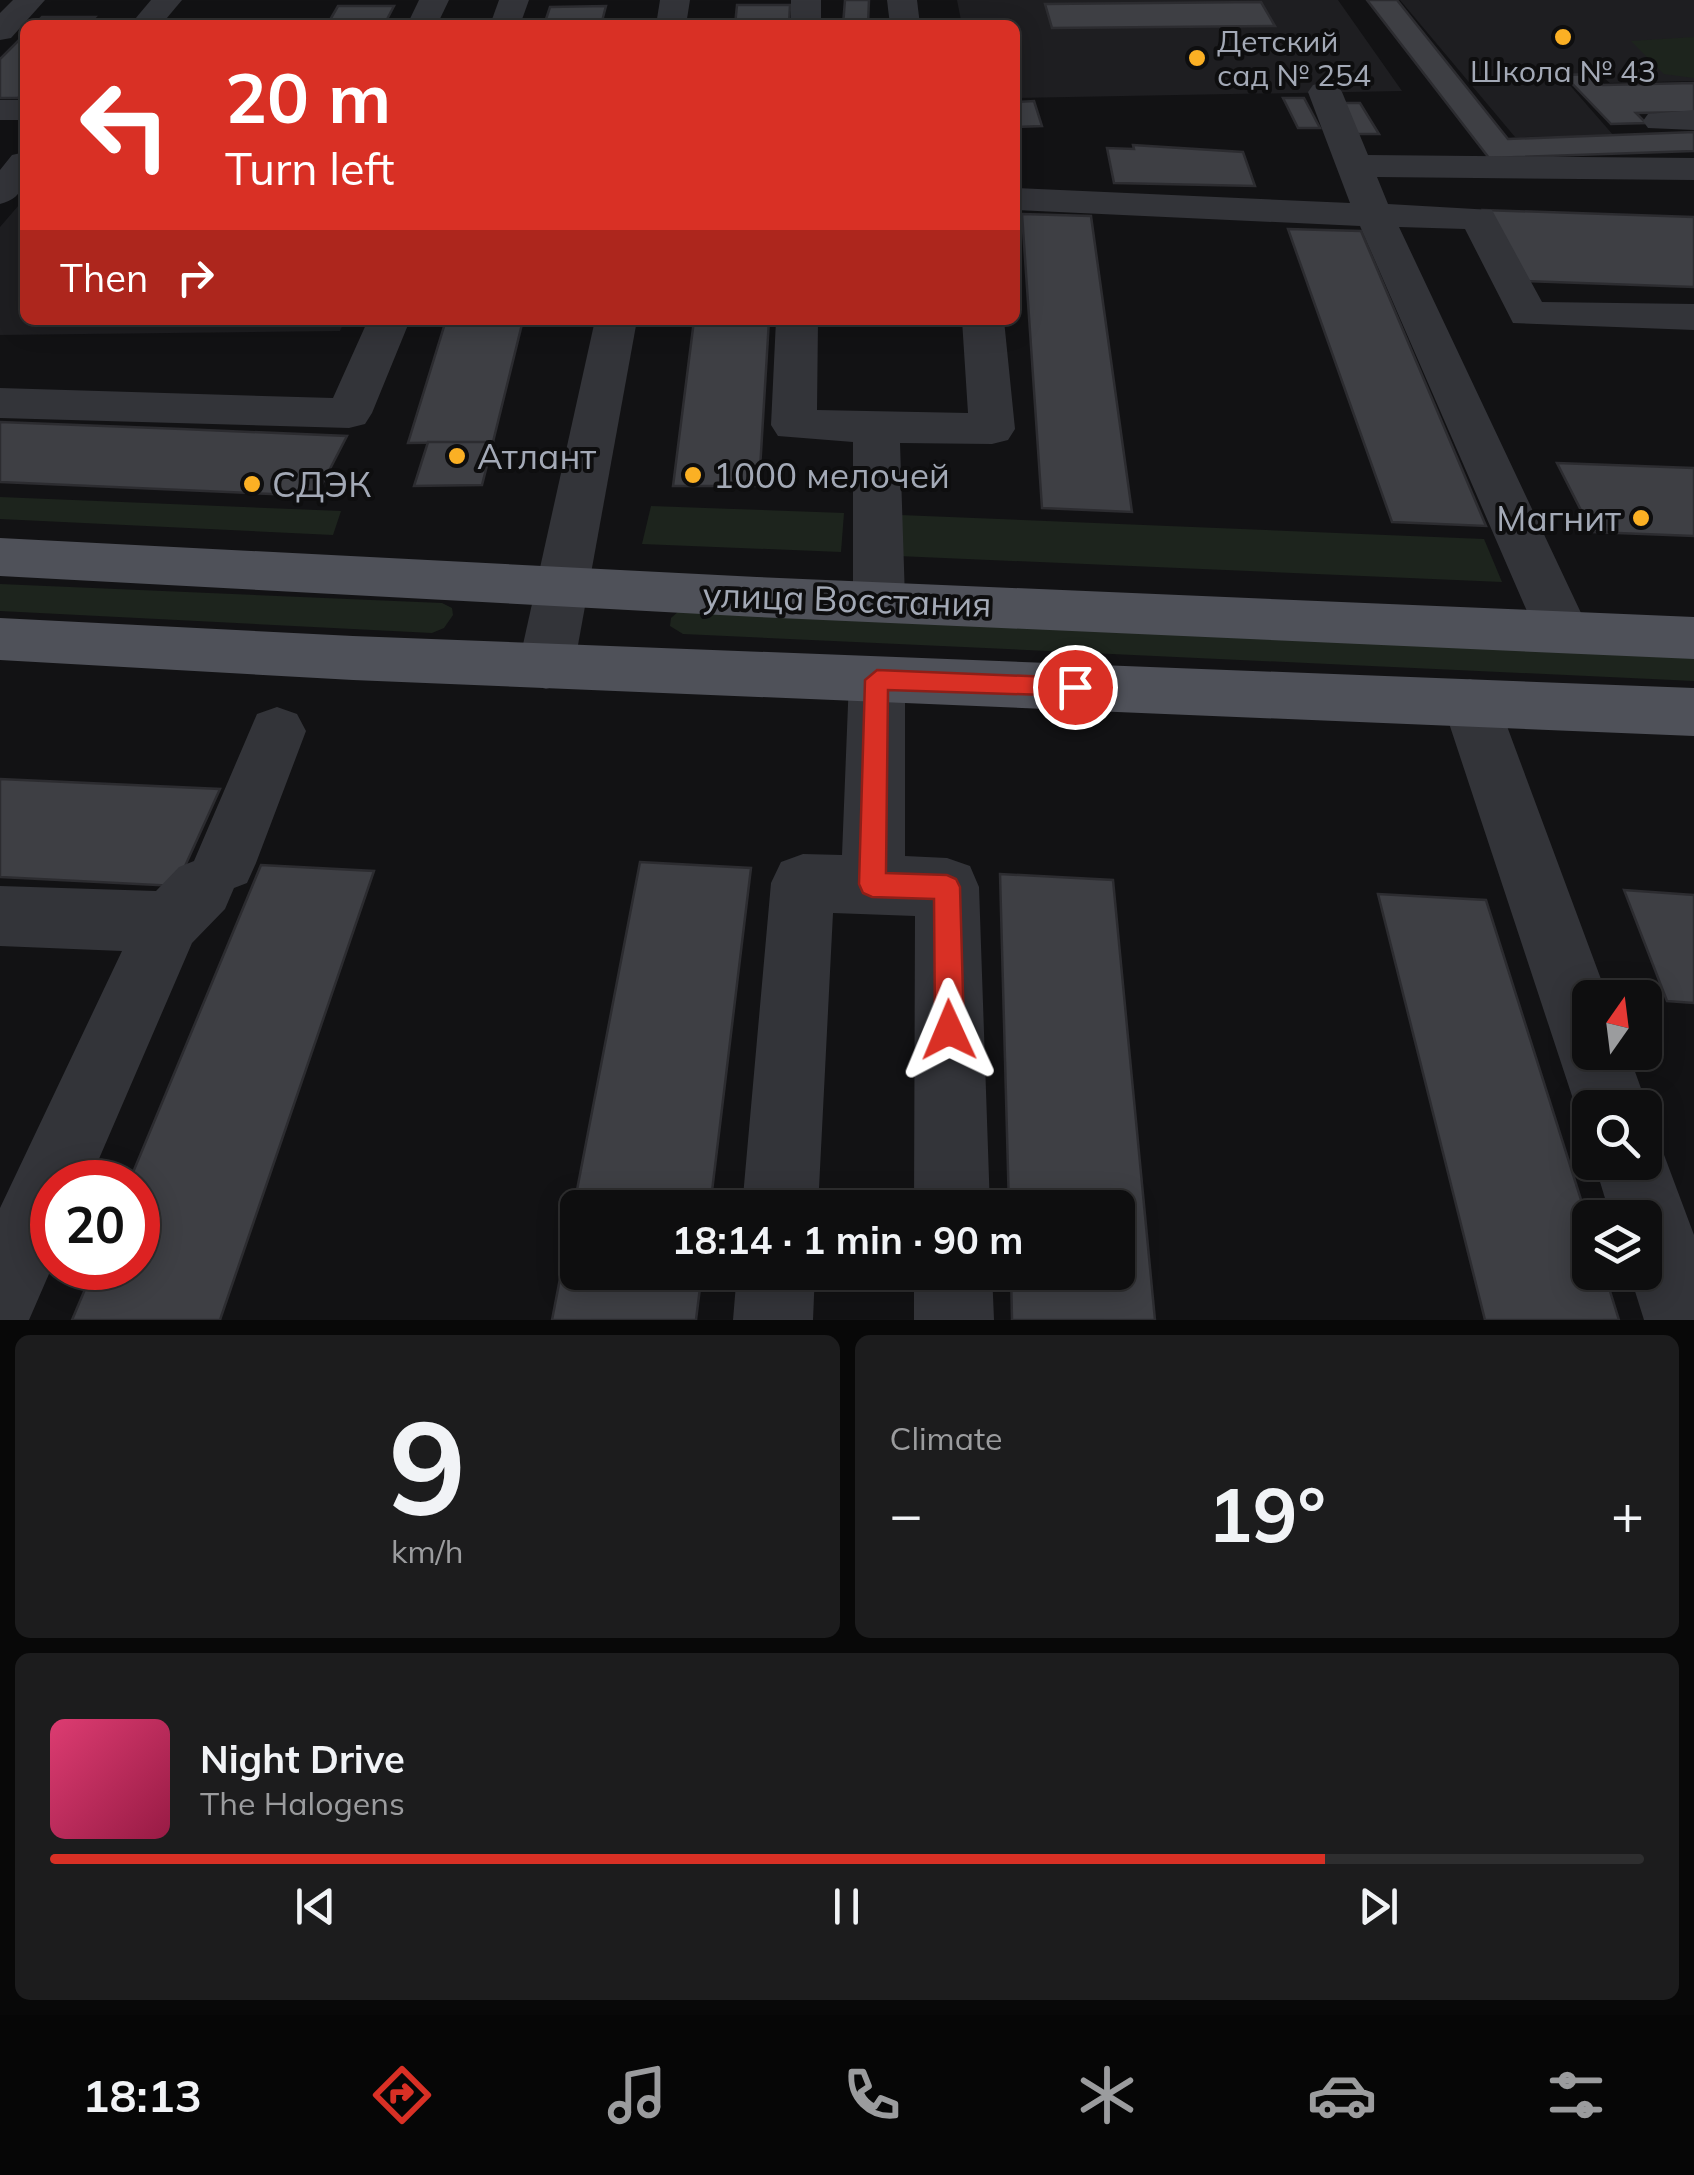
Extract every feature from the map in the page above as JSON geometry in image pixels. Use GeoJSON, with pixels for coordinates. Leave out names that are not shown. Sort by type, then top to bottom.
{"type":"FeatureCollection","features":[{"type":"Feature","properties":{"kind":"main road","name":"улица Восстания"},"geometry":{"type":"LineString","coordinates":[[0,557],[1694,638]]}},
{"type":"Feature","properties":{"kind":"main road"},"geometry":{"type":"LineString","coordinates":[[0,638],[546,666],[1694,712]]}},
{"type":"Feature","properties":{"kind":"street"},"geometry":{"type":"LineString","coordinates":[[0,31],[30,0]]}},
{"type":"Feature","properties":{"kind":"street"},"geometry":{"type":"LineString","coordinates":[[149,20],[167,0]]}},
{"type":"Feature","properties":{"kind":"street"},"geometry":{"type":"LineString","coordinates":[[1324,92],[1374,215],[1563,632]]}},
{"type":"Feature","properties":{"kind":"street"},"geometry":{"type":"LineString","coordinates":[[1354,166],[1694,169]]}},
{"type":"Feature","properties":{"kind":"street"},"geometry":{"type":"LineString","coordinates":[[0,193],[20,170]]}},
{"type":"Feature","properties":{"kind":"street"},"geometry":{"type":"LineString","coordinates":[[1020,199],[1479,218],[1528,314],[1694,316]]}},
{"type":"Feature","properties":{"kind":"street"},"geometry":{"type":"LineString","coordinates":[[0,403],[349,413],[387,325]]}},
{"type":"Feature","properties":{"kind":"street"},"geometry":{"type":"LineString","coordinates":[[546,666],[566,584],[615,325]]}},
{"type":"Feature","properties":{"kind":"street"},"geometry":{"type":"LineString","coordinates":[[798,325],[794,426],[876,430],[992,428],[983,325]]}},
{"type":"Feature","properties":{"kind":"street"},"geometry":{"type":"LineString","coordinates":[[876,430],[879,599]]}},
{"type":"Feature","properties":{"kind":"street"},"geometry":{"type":"LineString","coordinates":[[872,884],[877,680]]}},
{"type":"Feature","properties":{"kind":"street"},"geometry":{"type":"LineString","coordinates":[[1470,702],[1572,992]]}},
{"type":"Feature","properties":{"kind":"street"},"geometry":{"type":"LineString","coordinates":[[0,1295],[277,731]]}},
{"type":"Feature","properties":{"kind":"street"},"geometry":{"type":"LineString","coordinates":[[781,1190],[802,883],[947,887],[952,1190]]}},
{"type":"Feature","properties":{"kind":"street"},"geometry":{"type":"LineString","coordinates":[[0,916],[198,891]]}},
{"type":"Feature","properties":{"kind":"street"},"geometry":{"type":"LineString","coordinates":[[1636,1180],[1684,1320]]}},
{"type":"Feature","properties":{"kind":"street"},"geometry":{"type":"LineString","coordinates":[[772,1320],[774,1290]]}},
{"type":"Feature","properties":{"kind":"street"},"geometry":{"type":"LineString","coordinates":[[953,1290],[954,1320]]}},
{"type":"Feature","properties":{"kind":"shaded area","name":"Детский сад № 254"},"geometry":{"type":"Polygon","coordinates":[[[957,0],[1338,0],[1402,91],[1020,98],[1020,20],[961,20],[957,0]]]}},
{"type":"Feature","properties":{"kind":"shaded area","name":"Школа № 43"},"geometry":{"type":"Polygon","coordinates":[[[1400,0],[1694,0],[1694,81],[1610,83],[1599,74],[1560,74],[1614,136],[1515,137],[1400,0]]]}},
{"type":"Feature","properties":{"kind":"shaded area"},"geometry":{"type":"Polygon","coordinates":[[[1694,37],[1694,78],[1664,74],[1631,41],[1694,37]]]}},
{"type":"Feature","properties":{"kind":"shaded area"},"geometry":{"type":"Polygon","coordinates":[[[20,204],[20,325],[343,325],[340,331],[0,335],[0,227],[20,204]]]}},
{"type":"Feature","properties":{"kind":"shaded area"},"geometry":{"type":"Polygon","coordinates":[[[0,497],[341,511],[333,535],[0,519],[0,497]]]}},
{"type":"Feature","properties":{"kind":"shaded area"},"geometry":{"type":"Polygon","coordinates":[[[651,506],[844,513],[841,552],[642,544],[651,506]]]}},
{"type":"Feature","properties":{"kind":"shaded area"},"geometry":{"type":"Polygon","coordinates":[[[900,515],[1484,539],[1502,582],[898,556],[900,515]]]}},
{"type":"Feature","properties":{"kind":"shaded area"},"geometry":{"type":"Polygon","coordinates":[[[0,584],[442,603],[452,608],[453,615],[444,628],[432,633],[0,611],[0,584]]]}},
{"type":"Feature","properties":{"kind":"shaded area"},"geometry":{"type":"Polygon","coordinates":[[[679,611],[1694,655],[1694,681],[683,634],[670,626],[671,618],[679,611]]]}},
{"type":"Feature","properties":{"kind":"building"},"geometry":{"type":"Polygon","coordinates":[[[845,0],[869,0],[868,20],[843,20],[845,0]]]}},
{"type":"Feature","properties":{"kind":"building"},"geometry":{"type":"Polygon","coordinates":[[[1367,0],[1397,0],[1508,139],[1694,132],[1694,151],[1489,158],[1367,0]]]}},
{"type":"Feature","properties":{"kind":"building"},"geometry":{"type":"Polygon","coordinates":[[[1261,2],[1275,26],[1052,28],[1045,4],[1261,2]]]}},
{"type":"Feature","properties":{"kind":"building"},"geometry":{"type":"Polygon","coordinates":[[[737,5],[790,5],[789,20],[736,20],[737,5]]]}},
{"type":"Feature","properties":{"kind":"building"},"geometry":{"type":"Polygon","coordinates":[[[338,6],[394,6],[387,20],[330,20],[338,6]]]}},
{"type":"Feature","properties":{"kind":"building"},"geometry":{"type":"Polygon","coordinates":[[[606,6],[602,20],[546,20],[550,7],[606,6]]]}},
{"type":"Feature","properties":{"kind":"building"},"geometry":{"type":"Polygon","coordinates":[[[42,17],[95,17],[92,20],[39,20],[42,17]]]}},
{"type":"Feature","properties":{"kind":"building"},"geometry":{"type":"Polygon","coordinates":[[[20,39],[18,98],[0,98],[0,59],[20,39]]]}},
{"type":"Feature","properties":{"kind":"building"},"geometry":{"type":"Polygon","coordinates":[[[1593,74],[1603,85],[1694,83],[1694,112],[1636,113],[1646,123],[1611,124],[1564,75],[1593,74]]]}},
{"type":"Feature","properties":{"kind":"building"},"geometry":{"type":"Polygon","coordinates":[[[1283,98],[1304,98],[1320,128],[1298,128],[1283,98]]]}},
{"type":"Feature","properties":{"kind":"building"},"geometry":{"type":"Polygon","coordinates":[[[1034,101],[1042,126],[1020,127],[1020,102],[1034,101]]]}},
{"type":"Feature","properties":{"kind":"building"},"geometry":{"type":"Polygon","coordinates":[[[1339,103],[1360,103],[1379,134],[1357,134],[1339,103]]]}},
{"type":"Feature","properties":{"kind":"building"},"geometry":{"type":"Polygon","coordinates":[[[1133,145],[1243,152],[1255,186],[1114,183],[1107,148],[1134,149],[1133,145]]]}},
{"type":"Feature","properties":{"kind":"building"},"geometry":{"type":"Polygon","coordinates":[[[1483,210],[1694,217],[1694,287],[1521,281],[1483,210]]]}},
{"type":"Feature","properties":{"kind":"building"},"geometry":{"type":"Polygon","coordinates":[[[1022,214],[1091,216],[1132,512],[1042,508],[1022,214]]]}},
{"type":"Feature","properties":{"kind":"building"},"geometry":{"type":"Polygon","coordinates":[[[1288,229],[1361,231],[1486,526],[1392,522],[1288,229]]]}},
{"type":"Feature","properties":{"kind":"building"},"geometry":{"type":"Polygon","coordinates":[[[444,325],[522,325],[493,442],[408,443],[444,325]]]}},
{"type":"Feature","properties":{"kind":"building"},"geometry":{"type":"Polygon","coordinates":[[[693,325],[769,325],[759,486],[673,486],[693,325]]]}},
{"type":"Feature","properties":{"kind":"building"},"geometry":{"type":"Polygon","coordinates":[[[0,422],[347,436],[316,496],[0,482],[0,422]]]}},
{"type":"Feature","properties":{"kind":"building","name":"Атлант"},"geometry":{"type":"Polygon","coordinates":[[[428,442],[493,442],[482,485],[414,486],[428,442]]]}},
{"type":"Feature","properties":{"kind":"building"},"geometry":{"type":"Polygon","coordinates":[[[1557,463],[1694,468],[1694,536],[1592,532],[1557,463]]]}},
{"type":"Feature","properties":{"kind":"building"},"geometry":{"type":"Polygon","coordinates":[[[0,779],[220,789],[176,886],[0,877],[0,779]]]}},
{"type":"Feature","properties":{"kind":"building"},"geometry":{"type":"Polygon","coordinates":[[[640,862],[751,868],[712,1190],[577,1190],[640,862]]]}},
{"type":"Feature","properties":{"kind":"building"},"geometry":{"type":"Polygon","coordinates":[[[261,865],[374,871],[220,1320],[72,1320],[85,1290],[160,1290],[160,1160],[138,1160],[261,865]]]}},
{"type":"Feature","properties":{"kind":"building"},"geometry":{"type":"Polygon","coordinates":[[[1000,874],[1113,880],[1155,1320],[1012,1320],[1011,1290],[1135,1290],[1135,1190],[1009,1190],[1000,874]]]}},
{"type":"Feature","properties":{"kind":"building"},"geometry":{"type":"Polygon","coordinates":[[[1624,890],[1694,895],[1694,1003],[1667,1001],[1624,890]]]}},
{"type":"Feature","properties":{"kind":"building"},"geometry":{"type":"Polygon","coordinates":[[[1378,894],[1486,900],[1581,1200],[1572,1200],[1572,1290],[1610,1290],[1619,1320],[1485,1320],[1378,894]]]}},
{"type":"Feature","properties":{"kind":"building"},"geometry":{"type":"Polygon","coordinates":[[[560,1278],[560,1290],[700,1290],[696,1320],[552,1320],[560,1278]]]}},
{"type":"Feature","properties":{"kind":"place","name":"Школа № 43"},"geometry":{"type":"Point","coordinates":[1563,37]}},
{"type":"Feature","properties":{"kind":"place","name":"Детский сад № 254"},"geometry":{"type":"Point","coordinates":[1197,58]}},
{"type":"Feature","properties":{"kind":"place","name":"Атлант"},"geometry":{"type":"Point","coordinates":[457,456]}},
{"type":"Feature","properties":{"kind":"place","name":"1000 мелочей"},"geometry":{"type":"Point","coordinates":[693,475]}},
{"type":"Feature","properties":{"kind":"place","name":"СДЭК"},"geometry":{"type":"Point","coordinates":[252,484]}},
{"type":"Feature","properties":{"kind":"place","name":"Магнит"},"geometry":{"type":"Point","coordinates":[1641,518]}},
{"type":"Feature","properties":{"kind":"route"},"geometry":{"type":"LineString","coordinates":[[949,1030],[947,887],[872,884],[877,680],[1075,687]]}}]}
